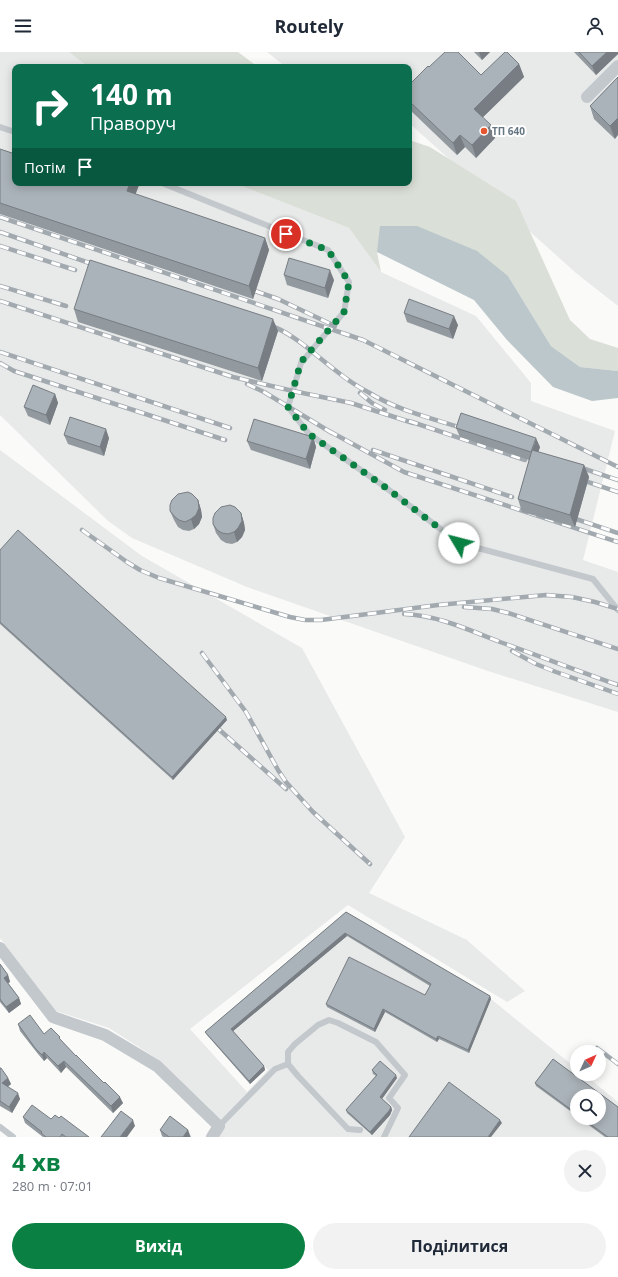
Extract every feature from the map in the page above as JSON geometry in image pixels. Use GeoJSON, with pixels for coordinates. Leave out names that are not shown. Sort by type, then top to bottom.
{"type":"FeatureCollection","features":[{"type":"Feature","properties":{"kind":"street"},"geometry":{"type":"LineString","coordinates":[[587,97],[618,66]]}},
{"type":"Feature","properties":{"kind":"street"},"geometry":{"type":"LineString","coordinates":[[0,948],[53,1017],[105,1035],[157,1066],[219,1126],[212,1137]]}},
{"type":"Feature","properties":{"kind":"lane"},"geometry":{"type":"LineString","coordinates":[[0,127],[12,131]]}},
{"type":"Feature","properties":{"kind":"lane"},"geometry":{"type":"LineString","coordinates":[[169,186],[328,250],[349,282],[344,312],[301,362],[288,407],[309,434],[381,484],[459,543],[593,579],[618,610]]}},
{"type":"Feature","properties":{"kind":"lane"},"geometry":{"type":"LineString","coordinates":[[360,1130],[348,1129],[288,1064],[288,1052],[294,1044],[318,1025],[329,1020],[376,1042],[405,1075],[389,1098],[398,1108],[384,1137]]}},
{"type":"Feature","properties":{"kind":"lane"},"geometry":{"type":"LineString","coordinates":[[219,1126],[275,1069],[288,1064]]}},
{"type":"Feature","properties":{"kind":"lane"},"geometry":{"type":"LineString","coordinates":[[0,1127],[13,1137]]}},
{"type":"Feature","properties":{"kind":"shaded area"},"geometry":{"type":"Polygon","coordinates":[[[0,52],[69,52],[84,64],[12,64],[12,186],[242,186],[349,228],[381,272],[476,316],[531,383],[531,401],[615,431],[583,560],[618,572],[618,712],[488,671],[247,587],[132,538],[108,521],[0,415],[0,52]]]}},
{"type":"Feature","properties":{"kind":"shaded area"},"geometry":{"type":"Polygon","coordinates":[[[69,52],[238,52],[254,64],[84,64],[69,52]]]}},
{"type":"Feature","properties":{"kind":"shaded area"},"geometry":{"type":"Polygon","coordinates":[[[267,52],[618,52],[618,306],[576,273],[412,126],[412,64],[282,64],[267,52]]]}},
{"type":"Feature","properties":{"kind":"shaded area"},"geometry":{"type":"Polygon","coordinates":[[[412,141],[430,147],[516,201],[570,320],[590,339],[618,348],[618,371],[580,367],[551,346],[508,276],[377,252],[381,272],[349,228],[242,186],[412,186],[412,141]]]}},
{"type":"Feature","properties":{"kind":"shaded area"},"geometry":{"type":"Polygon","coordinates":[[[380,226],[417,226],[477,251],[508,276],[551,346],[580,367],[618,371],[618,398],[592,401],[553,387],[507,340],[474,300],[377,252],[380,226]]]}},
{"type":"Feature","properties":{"kind":"shaded area"},"geometry":{"type":"Polygon","coordinates":[[[0,450],[142,556],[302,648],[405,837],[369,893],[467,940],[525,991],[507,1002],[348,905],[190,1029],[247,1092],[268,1070],[232,1032],[347,936],[464,1006],[449,1043],[469,1053],[491,999],[570,1063],[570,1081],[592,1081],[602,1089],[570,1089],[570,1125],[606,1125],[606,1092],[618,1102],[618,1137],[207,1137],[223,1118],[221,1119],[159,1060],[109,1028],[56,1011],[0,938],[0,450]]]}},
{"type":"Feature","properties":{"kind":"building"},"geometry":{"type":"Polygon","coordinates":[[[445,52],[458,52],[481,75],[505,52],[507,52],[519,64],[474,109],[491,125],[472,145],[460,135],[453,143],[412,104],[412,82],[428,66],[429,67],[445,52]]]}},
{"type":"Feature","properties":{"kind":"building"},"geometry":{"type":"Polygon","coordinates":[[[579,52],[607,52],[592,66],[579,52]]]}},
{"type":"Feature","properties":{"kind":"building"},"geometry":{"type":"Polygon","coordinates":[[[618,77],[618,118],[610,126],[590,106],[618,77]]]}},
{"type":"Feature","properties":{"kind":"building"},"geometry":{"type":"Polygon","coordinates":[[[0,149],[12,153],[12,186],[129,186],[127,191],[265,238],[249,286],[0,203],[0,149]]]}},
{"type":"Feature","properties":{"kind":"building"},"geometry":{"type":"Polygon","coordinates":[[[289,258],[330,270],[325,288],[284,275],[289,258]]]}},
{"type":"Feature","properties":{"kind":"building"},"geometry":{"type":"Polygon","coordinates":[[[90,260],[273,319],[258,368],[74,309],[90,260]]]}},
{"type":"Feature","properties":{"kind":"building"},"geometry":{"type":"Polygon","coordinates":[[[409,299],[454,316],[449,329],[404,313],[409,299]]]}},
{"type":"Feature","properties":{"kind":"building"},"geometry":{"type":"Polygon","coordinates":[[[33,385],[55,394],[46,415],[24,407],[33,385]]]}},
{"type":"Feature","properties":{"kind":"building"},"geometry":{"type":"Polygon","coordinates":[[[461,413],[536,438],[531,452],[456,428],[461,413]]]}},
{"type":"Feature","properties":{"kind":"building"},"geometry":{"type":"Polygon","coordinates":[[[70,417],[106,429],[100,447],[64,435],[70,417]]]}},
{"type":"Feature","properties":{"kind":"building"},"geometry":{"type":"Polygon","coordinates":[[[254,419],[313,437],[306,459],[247,441],[254,419]]]}},
{"type":"Feature","properties":{"kind":"building"},"geometry":{"type":"Polygon","coordinates":[[[532,450],[584,465],[570,515],[518,499],[532,450]]]}},
{"type":"Feature","properties":{"kind":"building"},"geometry":{"type":"Polygon","coordinates":[[[188,492],[198,500],[199,508],[196,515],[185,522],[175,517],[170,511],[170,505],[172,500],[178,494],[188,492]]]}},
{"type":"Feature","properties":{"kind":"building"},"geometry":{"type":"Polygon","coordinates":[[[230,505],[235,507],[241,513],[242,521],[234,532],[228,534],[222,533],[217,530],[213,524],[213,518],[215,513],[221,507],[230,505]]]}},
{"type":"Feature","properties":{"kind":"building"},"geometry":{"type":"Polygon","coordinates":[[[18,530],[226,717],[172,777],[0,622],[0,550],[18,530]]]}},
{"type":"Feature","properties":{"kind":"building"},"geometry":{"type":"Polygon","coordinates":[[[346,912],[490,996],[468,1050],[438,1036],[436,1039],[383,1009],[374,1029],[326,1004],[349,957],[425,995],[431,984],[345,933],[231,1029],[264,1066],[249,1081],[205,1032],[346,912]]]}},
{"type":"Feature","properties":{"kind":"building"},"geometry":{"type":"Polygon","coordinates":[[[0,964],[8,975],[4,978],[19,998],[6,1007],[0,999],[0,964]]]}},
{"type":"Feature","properties":{"kind":"building"},"geometry":{"type":"Polygon","coordinates":[[[30,1015],[44,1034],[51,1028],[76,1056],[120,1097],[111,1106],[64,1061],[58,1066],[44,1052],[42,1055],[35,1048],[18,1024],[30,1015]]]}},
{"type":"Feature","properties":{"kind":"building"},"geometry":{"type":"Polygon","coordinates":[[[553,1059],[570,1072],[570,1081],[583,1081],[594,1089],[570,1089],[570,1109],[535,1083],[553,1059]]]}},
{"type":"Feature","properties":{"kind":"building"},"geometry":{"type":"Polygon","coordinates":[[[380,1061],[396,1075],[380,1097],[391,1107],[370,1132],[346,1110],[377,1075],[372,1070],[380,1061]]]}},
{"type":"Feature","properties":{"kind":"building"},"geometry":{"type":"Polygon","coordinates":[[[0,1068],[8,1078],[2,1083],[18,1093],[9,1107],[0,1101],[0,1068]]]}},
{"type":"Feature","properties":{"kind":"building"},"geometry":{"type":"Polygon","coordinates":[[[449,1082],[500,1120],[488,1137],[409,1137],[449,1082]]]}},
{"type":"Feature","properties":{"kind":"building"},"geometry":{"type":"Polygon","coordinates":[[[606,1098],[618,1107],[618,1137],[608,1137],[592,1125],[606,1125],[606,1098]]]}},
{"type":"Feature","properties":{"kind":"building"},"geometry":{"type":"Polygon","coordinates":[[[32,1105],[51,1119],[55,1115],[59,1118],[61,1116],[89,1137],[66,1137],[62,1134],[60,1137],[46,1137],[23,1117],[32,1105]]]}},
{"type":"Feature","properties":{"kind":"building"},"geometry":{"type":"Polygon","coordinates":[[[121,1111],[133,1120],[120,1137],[101,1137],[121,1111]]]}},
{"type":"Feature","properties":{"kind":"building"},"geometry":{"type":"Polygon","coordinates":[[[170,1116],[188,1130],[183,1137],[169,1137],[160,1130],[170,1116]]]}},
{"type":"Feature","properties":{"kind":"railway"},"geometry":{"type":"LineString","coordinates":[[0,217],[363,340],[618,467]]}},
{"type":"Feature","properties":{"kind":"railway"},"geometry":{"type":"LineString","coordinates":[[0,232],[98,266]]}},
{"type":"Feature","properties":{"kind":"railway"},"geometry":{"type":"LineString","coordinates":[[0,246],[75,270]]}},
{"type":"Feature","properties":{"kind":"railway"},"geometry":{"type":"LineString","coordinates":[[0,286],[66,306]]}},
{"type":"Feature","properties":{"kind":"railway"},"geometry":{"type":"LineString","coordinates":[[255,291],[278,299],[335,326]]}},
{"type":"Feature","properties":{"kind":"railway"},"geometry":{"type":"LineString","coordinates":[[0,301],[233,377],[351,403],[413,423]]}},
{"type":"Feature","properties":{"kind":"railway"},"geometry":{"type":"LineString","coordinates":[[267,324],[294,338],[347,379],[380,399],[417,414],[468,430]]}},
{"type":"Feature","properties":{"kind":"railway"},"geometry":{"type":"LineString","coordinates":[[0,352],[230,428]]}},
{"type":"Feature","properties":{"kind":"railway"},"geometry":{"type":"LineString","coordinates":[[0,363],[14,371],[225,440]]}},
{"type":"Feature","properties":{"kind":"railway"},"geometry":{"type":"LineString","coordinates":[[247,384],[264,392],[332,433]]}},
{"type":"Feature","properties":{"kind":"railway"},"geometry":{"type":"LineString","coordinates":[[360,393],[372,403],[385,410]]}},
{"type":"Feature","properties":{"kind":"railway"},"geometry":{"type":"LineString","coordinates":[[409,421],[525,460]]}},
{"type":"Feature","properties":{"kind":"railway"},"geometry":{"type":"LineString","coordinates":[[329,431],[404,472],[618,542]]}},
{"type":"Feature","properties":{"kind":"railway"},"geometry":{"type":"LineString","coordinates":[[373,450],[512,497]]}},
{"type":"Feature","properties":{"kind":"railway"},"geometry":{"type":"LineString","coordinates":[[576,466],[618,480]]}},
{"type":"Feature","properties":{"kind":"railway"},"geometry":{"type":"LineString","coordinates":[[576,478],[618,492]]}},
{"type":"Feature","properties":{"kind":"railway"},"geometry":{"type":"LineString","coordinates":[[567,516],[618,533]]}},
{"type":"Feature","properties":{"kind":"railway"},"geometry":{"type":"LineString","coordinates":[[82,530],[127,562],[140,570],[159,578],[290,617],[305,620],[321,620],[438,605],[546,595],[572,597],[618,609]]}},
{"type":"Feature","properties":{"kind":"railway"},"geometry":{"type":"LineString","coordinates":[[464,607],[492,609],[508,613],[618,649]]}},
{"type":"Feature","properties":{"kind":"railway"},"geometry":{"type":"LineString","coordinates":[[404,614],[441,620],[618,685]]}},
{"type":"Feature","properties":{"kind":"railway"},"geometry":{"type":"LineString","coordinates":[[512,651],[536,664],[618,694]]}},
{"type":"Feature","properties":{"kind":"railway"},"geometry":{"type":"LineString","coordinates":[[202,653],[246,712],[286,782],[313,812],[370,864]]}},
{"type":"Feature","properties":{"kind":"railway"},"geometry":{"type":"LineString","coordinates":[[214,725],[286,789]]}},
{"type":"Feature","properties":{"kind":"railway"},"geometry":{"type":"LineString","coordinates":[[606,1055],[618,1064]]}},
{"type":"Feature","properties":{"kind":"place","name":"ТП 640"},"geometry":{"type":"Point","coordinates":[484,131]}},
{"type":"Feature","properties":{"kind":"route"},"geometry":{"type":"LineString","coordinates":[[286,234],[328,250],[349,282],[344,312],[301,362],[288,407],[309,434],[381,484],[459,543]]}}]}
